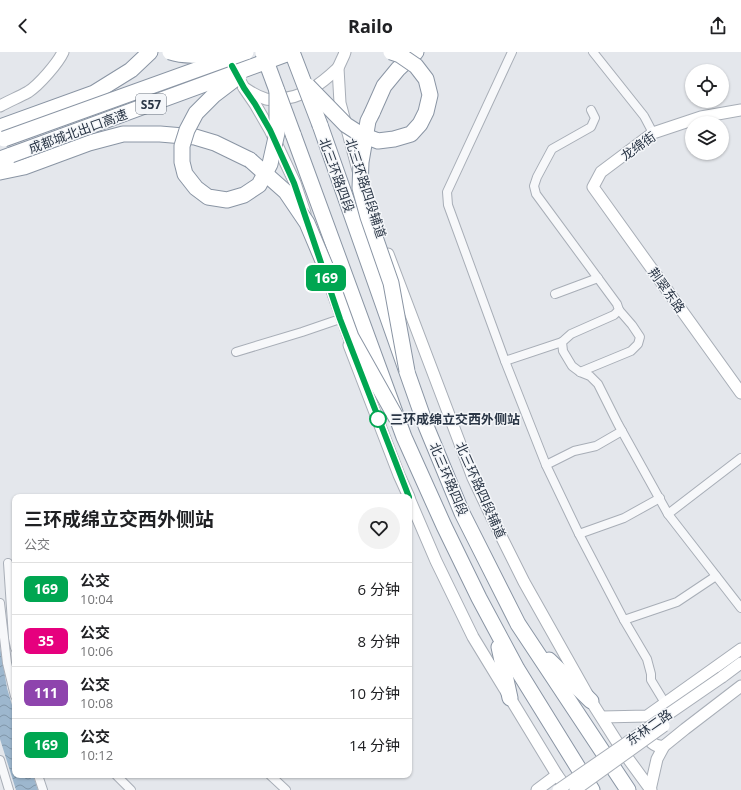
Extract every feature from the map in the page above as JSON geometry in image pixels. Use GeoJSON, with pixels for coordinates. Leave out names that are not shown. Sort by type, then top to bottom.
{"type":"FeatureCollection","features":[{"type":"Feature","properties":{"kind":"highway"},"geometry":{"type":"LineString","coordinates":[[1,136],[94,93],[131,70],[150,52]]}},
{"type":"Feature","properties":{"kind":"highway"},"geometry":{"type":"LineString","coordinates":[[170,52],[198,55],[245,52]]}},
{"type":"Feature","properties":{"kind":"highway","name":"成都城北出口高速"},"geometry":{"type":"LineString","coordinates":[[1,136],[245,52]]}},
{"type":"Feature","properties":{"kind":"highway","name":"北三环路四段"},"geometry":{"type":"LineString","coordinates":[[263,52],[404,437],[444,526],[479,598],[517,669],[592,790]]}},
{"type":"Feature","properties":{"kind":"highway","name":"成都城北出口高速"},"geometry":{"type":"LineString","coordinates":[[5,157],[292,52]]}},
{"type":"Feature","properties":{"kind":"highway","name":"北三环路四段"},"geometry":{"type":"LineString","coordinates":[[292,52],[320,125],[426,426],[462,513],[518,624],[628,790]]}},
{"type":"Feature","properties":{"kind":"highway"},"geometry":{"type":"LineString","coordinates":[[302,80],[346,125],[360,134],[378,141],[394,139],[411,134],[420,124],[426,112],[430,95],[426,79],[416,66],[400,55],[391,52]]}},
{"type":"Feature","properties":{"kind":"highway"},"geometry":{"type":"LineString","coordinates":[[407,371],[391,283],[368,217],[360,188],[361,162],[368,121],[384,86],[398,68],[416,52]]}},
{"type":"Feature","properties":{"kind":"highway"},"geometry":{"type":"LineString","coordinates":[[251,67],[214,95],[196,113],[187,130],[182,146],[182,162],[185,174],[196,188],[208,197],[227,200],[244,195],[259,185],[270,164],[277,133],[277,91]]}},
{"type":"Feature","properties":{"kind":"highway"},"geometry":{"type":"LineString","coordinates":[[0,172],[24,167],[89,143],[123,134],[160,134],[195,137],[215,144],[250,160],[286,192],[307,223],[326,268],[351,337],[397,419]]}},
{"type":"Feature","properties":{"kind":"highway"},"geometry":{"type":"LineString","coordinates":[[479,598],[500,650],[510,698]]}},
{"type":"Feature","properties":{"kind":"highway"},"geometry":{"type":"LineString","coordinates":[[528,640],[591,701]]}},
{"type":"Feature","properties":{"kind":"main road"},"geometry":{"type":"LineString","coordinates":[[0,106],[30,91],[48,74],[63,52]]}},
{"type":"Feature","properties":{"kind":"main road"},"geometry":{"type":"LineString","coordinates":[[230,52],[232,66],[270,130],[294,183],[340,319],[408,494]]}},
{"type":"Feature","properties":{"kind":"main road","name":"北三环路四段辅道"},"geometry":{"type":"LineString","coordinates":[[345,52],[338,68],[340,103],[358,172],[473,478],[524,582],[591,701],[624,753],[650,790]]}},
{"type":"Feature","properties":{"kind":"main road"},"geometry":{"type":"LineString","coordinates":[[244,88],[267,100],[289,99],[303,94],[319,85],[338,68]]}},
{"type":"Feature","properties":{"kind":"main road","name":"龙绵街"},"geometry":{"type":"LineString","coordinates":[[593,187],[601,172],[653,133],[701,117],[741,110]]}},
{"type":"Feature","properties":{"kind":"main road","name":"荆翠东路"},"geometry":{"type":"LineString","coordinates":[[593,187],[738,380],[741,393]]}},
{"type":"Feature","properties":{"kind":"main road"},"geometry":{"type":"LineString","coordinates":[[412,504],[436,561],[473,637],[557,775],[568,790]]}},
{"type":"Feature","properties":{"kind":"main road"},"geometry":{"type":"LineString","coordinates":[[602,717],[647,716],[741,649]]}},
{"type":"Feature","properties":{"kind":"main road","name":"东林二路"},"geometry":{"type":"LineString","coordinates":[[575,790],[724,679],[741,663]]}},
{"type":"Feature","properties":{"kind":"main road","name":"东林二路"},"geometry":{"type":"LineString","coordinates":[[558,790],[724,679],[741,670]]}},
{"type":"Feature","properties":{"kind":"main road"},"geometry":{"type":"LineString","coordinates":[[650,790],[657,759],[664,746],[741,686]]}},
{"type":"Feature","properties":{"kind":"main road"},"geometry":{"type":"LineString","coordinates":[[647,716],[644,729],[646,735],[655,746],[664,746]]}},
{"type":"Feature","properties":{"kind":"main road"},"geometry":{"type":"LineString","coordinates":[[537,790],[557,775]]}},
{"type":"Feature","properties":{"kind":"street"},"geometry":{"type":"LineString","coordinates":[[512,52],[447,192],[448,205],[505,361],[546,465],[579,534],[624,620],[647,659],[652,680],[665,703]]}},
{"type":"Feature","properties":{"kind":"street"},"geometry":{"type":"LineString","coordinates":[[593,52],[644,116],[653,133]]}},
{"type":"Feature","properties":{"kind":"street"},"geometry":{"type":"LineString","coordinates":[[580,372],[631,351],[638,344],[640,337],[536,194],[534,186],[537,177],[552,149],[591,127],[595,118],[591,110]]}},
{"type":"Feature","properties":{"kind":"street"},"geometry":{"type":"LineString","coordinates":[[555,294],[598,278]]}},
{"type":"Feature","properties":{"kind":"street"},"geometry":{"type":"LineString","coordinates":[[505,361],[562,342],[570,334],[614,315],[619,310]]}},
{"type":"Feature","properties":{"kind":"street"},"geometry":{"type":"LineString","coordinates":[[236,352],[340,319]]}},
{"type":"Feature","properties":{"kind":"street"},"geometry":{"type":"LineString","coordinates":[[562,342],[563,351],[572,366],[580,372],[590,376],[598,384],[668,514],[741,608]]}},
{"type":"Feature","properties":{"kind":"street"},"geometry":{"type":"LineString","coordinates":[[546,465],[574,451],[596,446],[622,431]]}},
{"type":"Feature","properties":{"kind":"street"},"geometry":{"type":"LineString","coordinates":[[668,514],[741,458]]}},
{"type":"Feature","properties":{"kind":"street"},"geometry":{"type":"LineString","coordinates":[[579,534],[624,518],[660,498]]}},
{"type":"Feature","properties":{"kind":"street"},"geometry":{"type":"LineString","coordinates":[[8,563],[12,623]]}},
{"type":"Feature","properties":{"kind":"street"},"geometry":{"type":"LineString","coordinates":[[624,620],[677,602],[716,576]]}},
{"type":"Feature","properties":{"kind":"street"},"geometry":{"type":"LineString","coordinates":[[0,603],[7,663],[12,684]]}},
{"type":"Feature","properties":{"kind":"street"},"geometry":{"type":"LineString","coordinates":[[0,760],[9,790]]}},
{"type":"Feature","properties":{"kind":"street"},"geometry":{"type":"LineString","coordinates":[[39,778],[43,790]]}},
{"type":"Feature","properties":{"kind":"street"},"geometry":{"type":"LineString","coordinates":[[119,778],[131,790]]}},
{"type":"Feature","properties":{"kind":"street"},"geometry":{"type":"LineString","coordinates":[[273,778],[286,790]]}},
{"type":"Feature","properties":{"kind":"water"},"geometry":{"type":"Polygon","coordinates":[[[0,647],[7,688],[12,705],[12,777],[0,739],[0,647]]]}},
{"type":"Feature","properties":{"kind":"water"},"geometry":{"type":"Polygon","coordinates":[[[12,778],[34,778],[38,790],[16,790],[12,778]]]}},
{"type":"Feature","properties":{"kind":"bus line","name":"169"},"geometry":{"type":"LineString","coordinates":[[232,66],[270,130],[294,183],[306,214],[340,319],[408,494]]}},
{"type":"Feature","properties":{"kind":"place","name":"三环成绵立交西外侧站"},"geometry":{"type":"Point","coordinates":[378,419]}}]}
